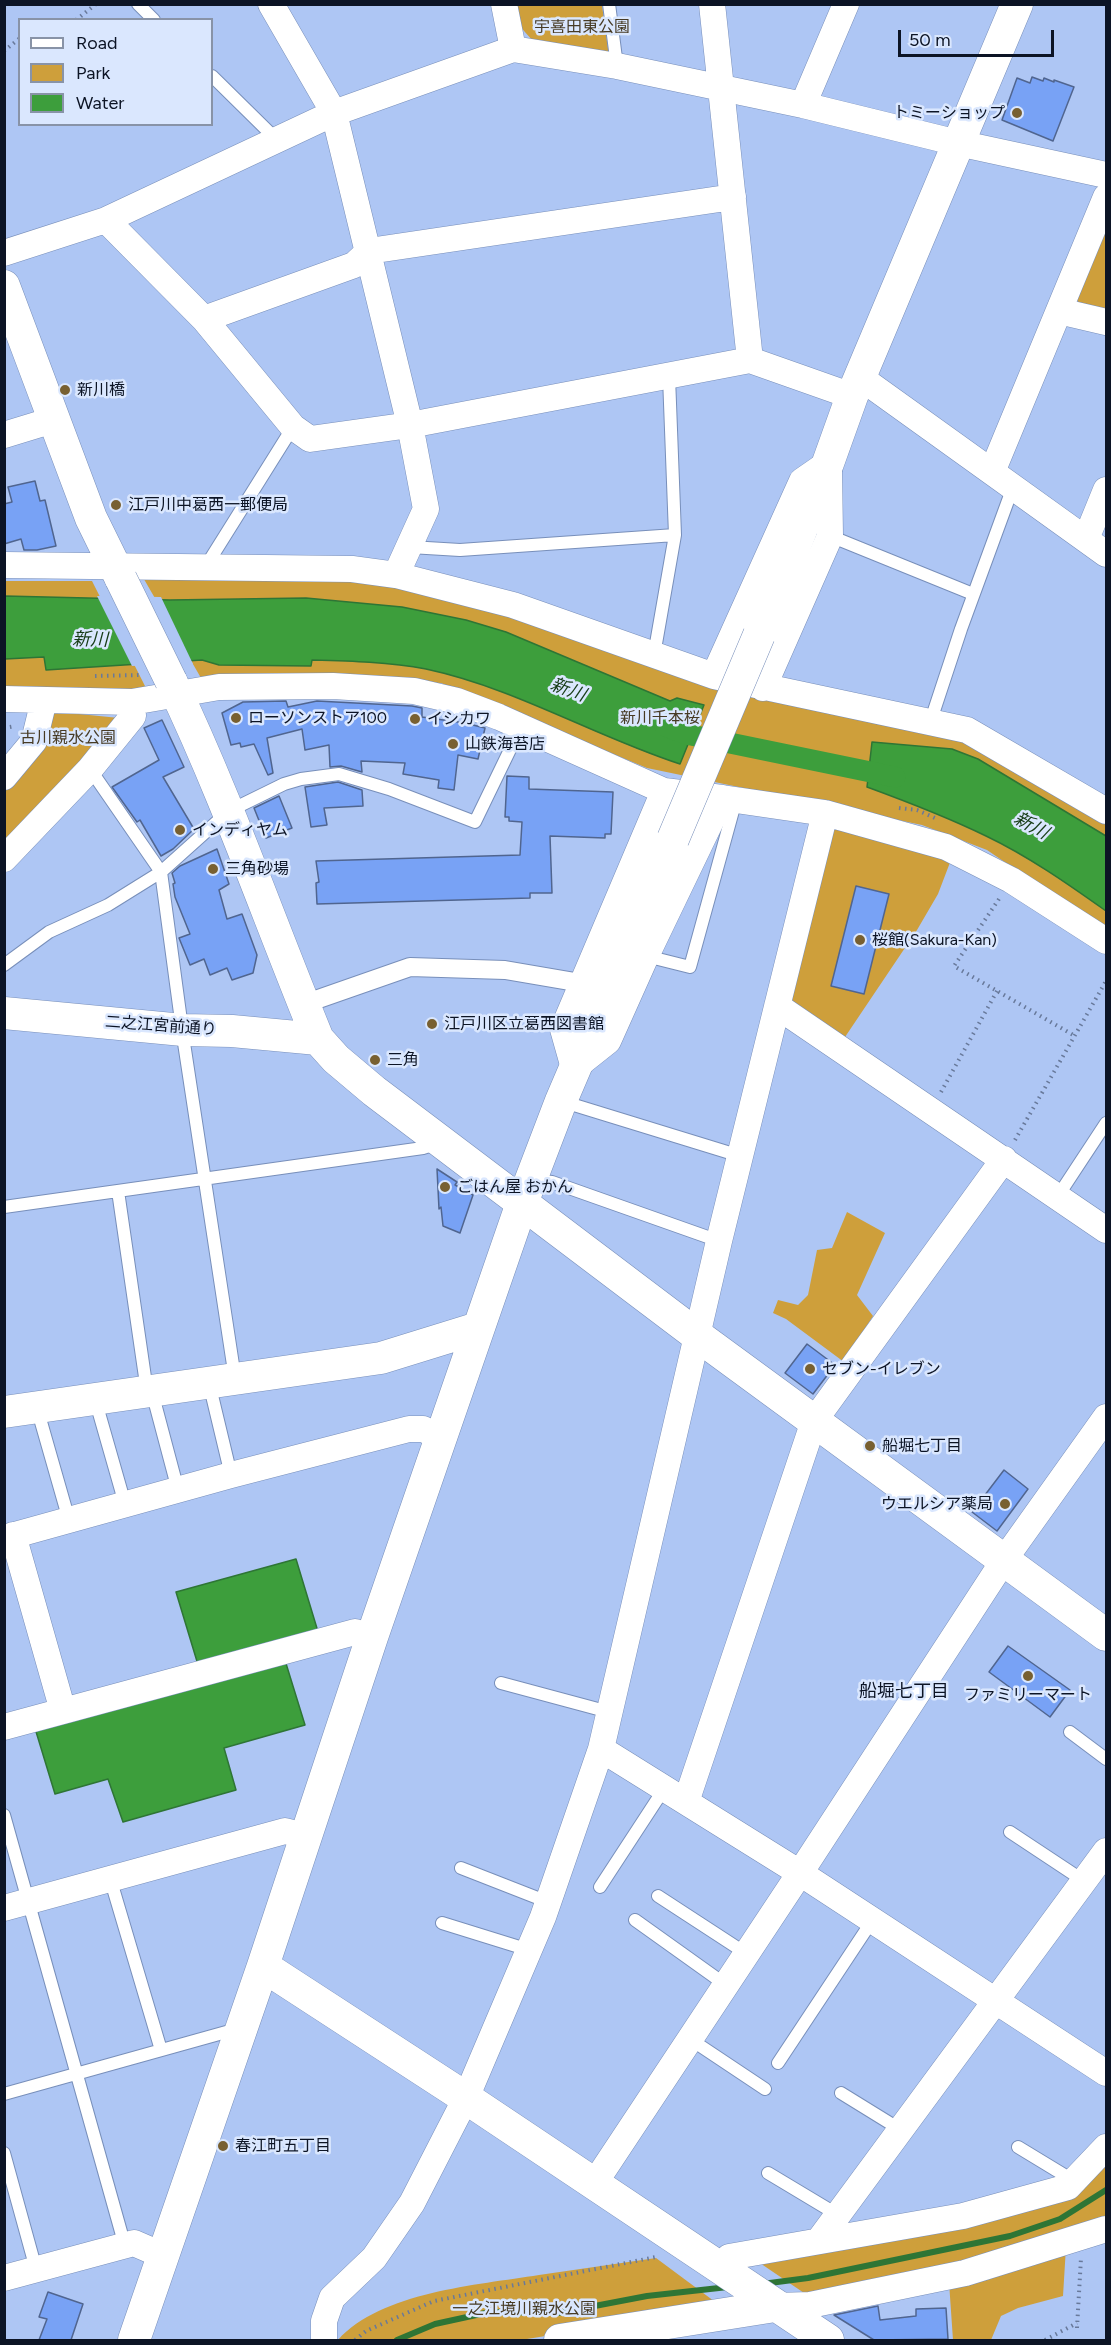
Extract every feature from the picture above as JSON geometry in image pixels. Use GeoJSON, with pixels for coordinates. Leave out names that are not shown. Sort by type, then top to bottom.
{"type":"FeatureCollection","features":[{"type":"Feature","properties":{"kind":"street"},"geometry":{"type":"LineString","coordinates":[[272,4],[334,113],[410,425],[426,509],[396,575]]}},
{"type":"Feature","properties":{"kind":"street"},"geometry":{"type":"LineString","coordinates":[[504,4],[513,49]]}},
{"type":"Feature","properties":{"kind":"street"},"geometry":{"type":"LineString","coordinates":[[711,4],[750,360]]}},
{"type":"Feature","properties":{"kind":"street"},"geometry":{"type":"LineString","coordinates":[[803,105],[846,4]]}},
{"type":"Feature","properties":{"kind":"street"},"geometry":{"type":"LineString","coordinates":[[134,2340],[242,2028],[440,1437],[526,1192],[574,1068],[759,634],[857,387],[1017,4]]}},
{"type":"Feature","properties":{"kind":"street"},"geometry":{"type":"LineString","coordinates":[[4,253],[106,220],[334,113],[513,49],[617,66],[803,105],[958,143],[1107,175]]}},
{"type":"Feature","properties":{"kind":"street"},"geometry":{"type":"LineString","coordinates":[[204,319],[354,265],[369,251],[733,197]]}},
{"type":"Feature","properties":{"kind":"street"},"geometry":{"type":"LineString","coordinates":[[992,472],[1107,197]]}},
{"type":"Feature","properties":{"kind":"street"},"geometry":{"type":"LineString","coordinates":[[106,220],[204,319],[293,427],[310,438],[410,425],[750,360],[857,387],[992,472],[1107,554]]}},
{"type":"Feature","properties":{"kind":"street"},"geometry":{"type":"LineString","coordinates":[[4,286],[91,518],[174,688],[229,811],[318,1039],[336,1059],[374,1091],[443,1142],[526,1192],[698,1336],[1107,1635]]}},
{"type":"Feature","properties":{"kind":"street"},"geometry":{"type":"LineString","coordinates":[[1059,311],[1107,322]]}},
{"type":"Feature","properties":{"kind":"street"},"geometry":{"type":"LineString","coordinates":[[4,435],[53,420]]}},
{"type":"Feature","properties":{"kind":"street"},"geometry":{"type":"LineString","coordinates":[[763,688],[830,536],[828,463]]}},
{"type":"Feature","properties":{"kind":"street"},"geometry":{"type":"LineString","coordinates":[[714,676],[802,481],[828,463]]}},
{"type":"Feature","properties":{"kind":"street"},"geometry":{"type":"LineString","coordinates":[[1086,539],[1107,490]]}},
{"type":"Feature","properties":{"kind":"street"},"geometry":{"type":"LineString","coordinates":[[4,565],[118,572],[206,566],[352,569],[396,575],[513,605],[714,676],[967,730],[1107,811]]}},
{"type":"Feature","properties":{"kind":"street"},"geometry":{"type":"LineString","coordinates":[[4,699],[132,702],[159,699],[174,688],[219,687],[333,686],[414,691],[457,701],[499,717],[520,729],[664,791],[825,813],[946,847],[1011,880],[1107,941]]}},
{"type":"Feature","properties":{"kind":"street"},"geometry":{"type":"LineString","coordinates":[[4,777],[34,741],[44,700]]}},
{"type":"Feature","properties":{"kind":"street"},"geometry":{"type":"LineString","coordinates":[[4,859],[90,769],[133,716],[132,702]]}},
{"type":"Feature","properties":{"kind":"street"},"geometry":{"type":"LineString","coordinates":[[574,1068],[563,1029],[664,791]]}},
{"type":"Feature","properties":{"kind":"street"},"geometry":{"type":"LineString","coordinates":[[574,1068],[608,1041],[646,956],[729,799]]}},
{"type":"Feature","properties":{"kind":"street"},"geometry":{"type":"LineString","coordinates":[[324,2340],[324,2321],[332,2298],[374,2258],[412,2203],[466,2098],[548,1902],[601,1749],[719,1241],[825,813]]}},
{"type":"Feature","properties":{"kind":"street"},"geometry":{"type":"LineString","coordinates":[[304,1004],[410,968],[506,970],[581,983]]}},
{"type":"Feature","properties":{"kind":"street"},"geometry":{"type":"LineString","coordinates":[[777,1006],[1107,1230]]}},
{"type":"Feature","properties":{"kind":"street","name":"二之江宮前通り"},"geometry":{"type":"LineString","coordinates":[[4,1013],[183,1030],[232,1030],[318,1039]]}},
{"type":"Feature","properties":{"kind":"street"},"geometry":{"type":"LineString","coordinates":[[686,1802],[814,1421],[1004,1159]]}},
{"type":"Feature","properties":{"kind":"street"},"geometry":{"type":"LineString","coordinates":[[4,1412],[381,1358],[478,1328]]}},
{"type":"Feature","properties":{"kind":"street"},"geometry":{"type":"LineString","coordinates":[[594,2184],[1004,1560],[1107,1417]]}},
{"type":"Feature","properties":{"kind":"street"},"geometry":{"type":"LineString","coordinates":[[63,1711],[9,1537],[231,1474],[409,1429],[423,1429],[440,1437]]}},
{"type":"Feature","properties":{"kind":"street"},"geometry":{"type":"LineString","coordinates":[[4,1727],[355,1632],[372,1637]]}},
{"type":"Feature","properties":{"kind":"street"},"geometry":{"type":"LineString","coordinates":[[601,1749],[800,1873],[1107,2073]]}},
{"type":"Feature","properties":{"kind":"street"},"geometry":{"type":"LineString","coordinates":[[16,1904],[285,1830],[305,1836]]}},
{"type":"Feature","properties":{"kind":"street"},"geometry":{"type":"LineString","coordinates":[[820,2239],[1107,1851]]}},
{"type":"Feature","properties":{"kind":"street"},"geometry":{"type":"LineString","coordinates":[[263,1966],[466,2098],[828,2340]]}},
{"type":"Feature","properties":{"kind":"street"},"geometry":{"type":"LineString","coordinates":[[720,2269],[729,2257],[820,2239],[963,2216],[1068,2187],[1107,2147]]}},
{"type":"Feature","properties":{"kind":"street"},"geometry":{"type":"LineString","coordinates":[[560,2340],[775,2306],[810,2305],[964,2273],[1107,2229]]}},
{"type":"Feature","properties":{"kind":"street"},"geometry":{"type":"LineString","coordinates":[[4,2278],[134,2243],[164,2256]]}},
{"type":"Feature","properties":{"kind":"lane"},"geometry":{"type":"LineString","coordinates":[[138,4],[152,18]]}},
{"type":"Feature","properties":{"kind":"lane"},"geometry":{"type":"LineString","coordinates":[[609,4],[617,66]]}},
{"type":"Feature","properties":{"kind":"lane"},"geometry":{"type":"LineString","coordinates":[[213,77],[277,140]]}},
{"type":"Feature","properties":{"kind":"lane"},"geometry":{"type":"LineString","coordinates":[[654,655],[675,535],[669,377]]}},
{"type":"Feature","properties":{"kind":"lane"},"geometry":{"type":"LineString","coordinates":[[206,566],[293,427]]}},
{"type":"Feature","properties":{"kind":"lane"},"geometry":{"type":"LineString","coordinates":[[930,723],[973,594],[1013,487]]}},
{"type":"Feature","properties":{"kind":"lane"},"geometry":{"type":"LineString","coordinates":[[410,547],[460,550],[675,535]]}},
{"type":"Feature","properties":{"kind":"lane"},"geometry":{"type":"LineString","coordinates":[[830,536],[973,594]]}},
{"type":"Feature","properties":{"kind":"lane"},"geometry":{"type":"LineString","coordinates":[[4,965],[49,932],[108,905],[161,872],[229,811],[284,784],[339,774],[389,789],[475,822],[520,729]]}},
{"type":"Feature","properties":{"kind":"lane"},"geometry":{"type":"LineString","coordinates":[[90,769],[161,872],[204,1179],[231,1474]]}},
{"type":"Feature","properties":{"kind":"lane"},"geometry":{"type":"LineString","coordinates":[[646,956],[690,967],[729,799]]}},
{"type":"Feature","properties":{"kind":"lane"},"geometry":{"type":"LineString","coordinates":[[561,1101],[740,1156]]}},
{"type":"Feature","properties":{"kind":"lane"},"geometry":{"type":"LineString","coordinates":[[1058,1196],[1107,1123]]}},
{"type":"Feature","properties":{"kind":"lane"},"geometry":{"type":"LineString","coordinates":[[4,1207],[423,1148],[443,1142]]}},
{"type":"Feature","properties":{"kind":"lane"},"geometry":{"type":"LineString","coordinates":[[526,1192],[552,1182],[719,1241]]}},
{"type":"Feature","properties":{"kind":"lane"},"geometry":{"type":"LineString","coordinates":[[118,1191],[149,1391],[178,1490]]}},
{"type":"Feature","properties":{"kind":"lane"},"geometry":{"type":"LineString","coordinates":[[94,1398],[125,1504]]}},
{"type":"Feature","properties":{"kind":"lane"},"geometry":{"type":"LineString","coordinates":[[37,1408],[69,1520]]}},
{"type":"Feature","properties":{"kind":"lane"},"geometry":{"type":"LineString","coordinates":[[501,1683],[609,1713]]}},
{"type":"Feature","properties":{"kind":"lane"},"geometry":{"type":"LineString","coordinates":[[1070,1732],[1107,1759]]}},
{"type":"Feature","properties":{"kind":"lane"},"geometry":{"type":"LineString","coordinates":[[600,1887],[664,1789]]}},
{"type":"Feature","properties":{"kind":"lane"},"geometry":{"type":"LineString","coordinates":[[4,1815],[16,1904],[77,2074],[125,2246]]}},
{"type":"Feature","properties":{"kind":"lane"},"geometry":{"type":"LineString","coordinates":[[1010,1832],[1084,1881]]}},
{"type":"Feature","properties":{"kind":"lane"},"geometry":{"type":"LineString","coordinates":[[461,1868],[548,1902]]}},
{"type":"Feature","properties":{"kind":"lane"},"geometry":{"type":"LineString","coordinates":[[110,1878],[161,2050]]}},
{"type":"Feature","properties":{"kind":"lane"},"geometry":{"type":"LineString","coordinates":[[658,1896],[747,1954]]}},
{"type":"Feature","properties":{"kind":"lane"},"geometry":{"type":"LineString","coordinates":[[635,1920],[726,1985]]}},
{"type":"Feature","properties":{"kind":"lane"},"geometry":{"type":"LineString","coordinates":[[778,2063],[872,1921]]}},
{"type":"Feature","properties":{"kind":"lane"},"geometry":{"type":"LineString","coordinates":[[442,1923],[529,1950]]}},
{"type":"Feature","properties":{"kind":"lane"},"geometry":{"type":"LineString","coordinates":[[4,2094],[242,2028]]}},
{"type":"Feature","properties":{"kind":"lane"},"geometry":{"type":"LineString","coordinates":[[690,2040],[765,2089]]}},
{"type":"Feature","properties":{"kind":"lane"},"geometry":{"type":"LineString","coordinates":[[841,2093],[901,2130]]}},
{"type":"Feature","properties":{"kind":"lane"},"geometry":{"type":"LineString","coordinates":[[1018,2147],[1074,2181]]}},
{"type":"Feature","properties":{"kind":"lane"},"geometry":{"type":"LineString","coordinates":[[4,2152],[36,2269]]}},
{"type":"Feature","properties":{"kind":"lane"},"geometry":{"type":"LineString","coordinates":[[768,2173],[838,2215]]}},
{"type":"Feature","properties":{"kind":"path"},"geometry":{"type":"LineString","coordinates":[[78,18],[96,4]]}},
{"type":"Feature","properties":{"kind":"path"},"geometry":{"type":"LineString","coordinates":[[4,51],[18,40]]}},
{"type":"Feature","properties":{"kind":"path"},"geometry":{"type":"LineString","coordinates":[[1011,880],[954,966],[1075,1036]]}},
{"type":"Feature","properties":{"kind":"path"},"geometry":{"type":"LineString","coordinates":[[1004,1159],[1107,981]]}},
{"type":"Feature","properties":{"kind":"path"},"geometry":{"type":"LineString","coordinates":[[931,1110],[997,991]]}},
{"type":"Feature","properties":{"kind":"path"},"geometry":{"type":"LineString","coordinates":[[1077,2328],[1082,2236]]}},
{"type":"Feature","properties":{"kind":"path"},"geometry":{"type":"LineString","coordinates":[[355,2340],[366,2331],[434,2301],[662,2256]]}},
{"type":"Feature","properties":{"kind":"path"},"geometry":{"type":"LineString","coordinates":[[1045,2340],[1078,2323]]}},
{"type":"Feature","properties":{"kind":"green space","name":"宇喜田東公園"},"geometry":{"type":"Polygon","coordinates":[[[514,5],[602,5],[609,56],[532,40],[517,23],[514,5]]]}},
{"type":"Feature","properties":{"kind":"green space"},"geometry":{"type":"Polygon","coordinates":[[[1106,226],[1106,311],[1079,304],[1076,298],[1106,226]]]}},
{"type":"Feature","properties":{"kind":"green space","name":"新川千本桜"},"geometry":{"type":"Polygon","coordinates":[[[141,574],[397,583],[967,736],[1106,820],[1106,931],[987,850],[922,825],[647,768],[441,683],[201,678],[141,574]]]}},
{"type":"Feature","properties":{"kind":"green space"},"geometry":{"type":"Polygon","coordinates":[[[5,581],[92,581],[146,688],[133,699],[5,696],[5,581]]]}},
{"type":"Feature","properties":{"kind":"green space","name":"古川親水公園"},"geometry":{"type":"Polygon","coordinates":[[[49,711],[119,718],[5,845],[5,787],[49,711]]]}},
{"type":"Feature","properties":{"kind":"green space"},"geometry":{"type":"Polygon","coordinates":[[[829,819],[954,852],[938,894],[917,930],[843,1040],[787,998],[829,819]]]}},
{"type":"Feature","properties":{"kind":"green space"},"geometry":{"type":"Polygon","coordinates":[[[847,1212],[885,1233],[857,1295],[873,1316],[844,1362],[786,1319],[773,1313],[778,1300],[798,1305],[808,1295],[817,1250],[832,1248],[847,1212]]]}},
{"type":"Feature","properties":{"kind":"green space"},"geometry":{"type":"Polygon","coordinates":[[[1106,2163],[1106,2218],[968,2266],[807,2295],[754,2259],[926,2234],[1106,2163]]]}},
{"type":"Feature","properties":{"kind":"green space"},"geometry":{"type":"Polygon","coordinates":[[[1066,2247],[1063,2296],[1018,2308],[1001,2316],[991,2340],[953,2340],[949,2282],[1066,2247]]]}},
{"type":"Feature","properties":{"kind":"green space","name":"一之江境川親水公園"},"geometry":{"type":"Polygon","coordinates":[[[656,2258],[722,2307],[521,2340],[338,2340],[356,2324],[379,2311],[431,2293],[656,2258]]]}},
{"type":"Feature","properties":{"kind":"water"},"geometry":{"type":"Polygon","coordinates":[[[5,596],[170,600],[306,598],[402,607],[466,620],[506,632],[670,701],[677,698],[704,705],[680,764],[491,688],[426,669],[369,662],[312,660],[311,666],[219,665],[202,660],[46,670],[44,657],[5,659],[5,596]]]}},
{"type":"Feature","properties":{"kind":"water"},"geometry":{"type":"Polygon","coordinates":[[[872,742],[952,749],[978,759],[1106,836],[1106,911],[1048,871],[1002,844],[942,816],[867,787],[872,742]]]}},
{"type":"Feature","properties":{"kind":"water"},"geometry":{"type":"Polygon","coordinates":[[[296,1559],[319,1635],[199,1668],[176,1592],[296,1559]]]}},
{"type":"Feature","properties":{"kind":"water"},"geometry":{"type":"Polygon","coordinates":[[[284,1657],[305,1725],[224,1748],[236,1790],[123,1822],[108,1779],[55,1794],[34,1725],[284,1657]]]}},
{"type":"Feature","properties":{"kind":"pier"},"geometry":{"type":"Polygon","coordinates":[[[97,596],[161,597],[193,664],[132,666],[97,596]]]}},
{"type":"Feature","properties":{"kind":"building"},"geometry":{"type":"Polygon","coordinates":[[[1032,77],[1043,81],[1044,78],[1054,82],[1054,80],[1074,87],[1053,141],[1002,120],[1017,78],[1030,83],[1032,77]]]}},
{"type":"Feature","properties":{"kind":"building"},"geometry":{"type":"Polygon","coordinates":[[[35,481],[40,501],[45,500],[56,546],[24,550],[21,539],[4,544],[4,504],[12,502],[8,487],[35,481]]]}},
{"type":"Feature","properties":{"kind":"building"},"geometry":{"type":"Polygon","coordinates":[[[286,701],[288,707],[317,701],[412,706],[422,708],[422,717],[485,728],[478,759],[458,755],[454,790],[438,788],[439,780],[403,774],[405,763],[361,761],[362,772],[341,766],[330,767],[329,745],[305,750],[302,729],[267,738],[273,773],[268,775],[254,744],[241,747],[240,743],[231,745],[222,713],[243,702],[286,701]]]}},
{"type":"Feature","properties":{"kind":"building"},"geometry":{"type":"Polygon","coordinates":[[[162,720],[184,767],[163,777],[194,829],[173,849],[161,856],[140,820],[137,822],[112,787],[159,760],[144,728],[162,720]]]}},
{"type":"Feature","properties":{"kind":"building"},"geometry":{"type":"Polygon","coordinates":[[[507,776],[529,777],[529,789],[613,792],[611,834],[605,834],[605,838],[550,836],[552,893],[530,893],[530,898],[317,904],[316,883],[319,882],[316,861],[520,855],[522,822],[509,821],[509,817],[505,817],[507,776]]]}},
{"type":"Feature","properties":{"kind":"building"},"geometry":{"type":"Polygon","coordinates":[[[338,782],[362,790],[363,806],[324,808],[327,825],[311,827],[305,787],[338,782]]]}},
{"type":"Feature","properties":{"kind":"building"},"geometry":{"type":"Polygon","coordinates":[[[279,796],[292,828],[266,838],[254,808],[279,796]]]}},
{"type":"Feature","properties":{"kind":"building"},"geometry":{"type":"Polygon","coordinates":[[[217,849],[229,884],[219,890],[227,919],[242,914],[257,955],[253,973],[232,980],[227,968],[210,975],[204,959],[190,965],[179,938],[190,934],[175,897],[172,873],[180,866],[217,849]]]}},
{"type":"Feature","properties":{"kind":"building","name":"桜館(Sakura-Kan)"},"geometry":{"type":"Polygon","coordinates":[[[856,886],[889,894],[864,994],[831,986],[856,886]]]}},
{"type":"Feature","properties":{"kind":"building"},"geometry":{"type":"Polygon","coordinates":[[[437,1169],[457,1182],[455,1185],[473,1195],[460,1233],[443,1226],[441,1207],[439,1209],[437,1169]]]}},
{"type":"Feature","properties":{"kind":"building"},"geometry":{"type":"Polygon","coordinates":[[[807,1344],[835,1365],[813,1394],[785,1373],[807,1344]]]}},
{"type":"Feature","properties":{"kind":"building"},"geometry":{"type":"Polygon","coordinates":[[[1004,1470],[1028,1489],[997,1531],[972,1512],[1004,1470]]]}},
{"type":"Feature","properties":{"kind":"building"},"geometry":{"type":"Polygon","coordinates":[[[1008,1646],[1070,1690],[1050,1717],[989,1672],[1008,1646]]]}},
{"type":"Feature","properties":{"kind":"building"},"geometry":{"type":"Polygon","coordinates":[[[48,2292],[83,2304],[71,2340],[39,2340],[47,2319],[39,2317],[48,2292]]]}},
{"type":"Feature","properties":{"kind":"building"},"geometry":{"type":"Polygon","coordinates":[[[878,2306],[880,2320],[916,2316],[916,2309],[946,2308],[948,2339],[874,2340],[834,2315],[878,2306]]]}},
{"type":"Feature","properties":{"kind":"waterway","name":"新川"},"geometry":{"type":"LineString","coordinates":[[665,726],[686,734],[895,777]]}},
{"type":"Feature","properties":{"kind":"waterway"},"geometry":{"type":"LineString","coordinates":[[762,2284],[808,2278],[1010,2236],[1060,2219],[1106,2190]]}},
{"type":"Feature","properties":{"kind":"waterway"},"geometry":{"type":"LineString","coordinates":[[397,2340],[435,2324],[490,2312],[558,2313],[647,2296],[728,2287]]}},
{"type":"Feature","properties":{"kind":"place","name":"トミーショップ"},"geometry":{"type":"Point","coordinates":[1017,113]}},
{"type":"Feature","properties":{"kind":"place","name":"新川橋"},"geometry":{"type":"Point","coordinates":[65,390]}},
{"type":"Feature","properties":{"kind":"place","name":"江戸川中葛西一郵便局"},"geometry":{"type":"Point","coordinates":[116,505]}},
{"type":"Feature","properties":{"kind":"place","name":"ローソンストア100"},"geometry":{"type":"Point","coordinates":[236,718]}},
{"type":"Feature","properties":{"kind":"place","name":"イシカワ"},"geometry":{"type":"Point","coordinates":[415,719]}},
{"type":"Feature","properties":{"kind":"place","name":"山鉄海苔店"},"geometry":{"type":"Point","coordinates":[453,744]}},
{"type":"Feature","properties":{"kind":"place","name":"インディヤム"},"geometry":{"type":"Point","coordinates":[180,830]}},
{"type":"Feature","properties":{"kind":"place","name":"三角砂場"},"geometry":{"type":"Point","coordinates":[213,869]}},
{"type":"Feature","properties":{"kind":"place","name":"桜館(Sakura-Kan)"},"geometry":{"type":"Point","coordinates":[860,940]}},
{"type":"Feature","properties":{"kind":"place","name":"江戸川区立葛西図書館"},"geometry":{"type":"Point","coordinates":[432,1024]}},
{"type":"Feature","properties":{"kind":"place","name":"三角"},"geometry":{"type":"Point","coordinates":[375,1060]}},
{"type":"Feature","properties":{"kind":"place","name":"ごはん屋 おかん"},"geometry":{"type":"Point","coordinates":[445,1187]}},
{"type":"Feature","properties":{"kind":"place","name":"セブン-イレブン"},"geometry":{"type":"Point","coordinates":[810,1369]}},
{"type":"Feature","properties":{"kind":"place","name":"船堀七丁目"},"geometry":{"type":"Point","coordinates":[870,1446]}},
{"type":"Feature","properties":{"kind":"place","name":"ウエルシア薬局"},"geometry":{"type":"Point","coordinates":[1005,1504]}},
{"type":"Feature","properties":{"kind":"place","name":"ファミリーマート"},"geometry":{"type":"Point","coordinates":[1028,1676]}},
{"type":"Feature","properties":{"kind":"place","name":"春江町五丁目"},"geometry":{"type":"Point","coordinates":[223,2146]}},
{"type":"Feature","properties":{"kind":"district","name":"船堀七丁目"},"geometry":{"type":"Point","coordinates":[904,1692]}}]}
